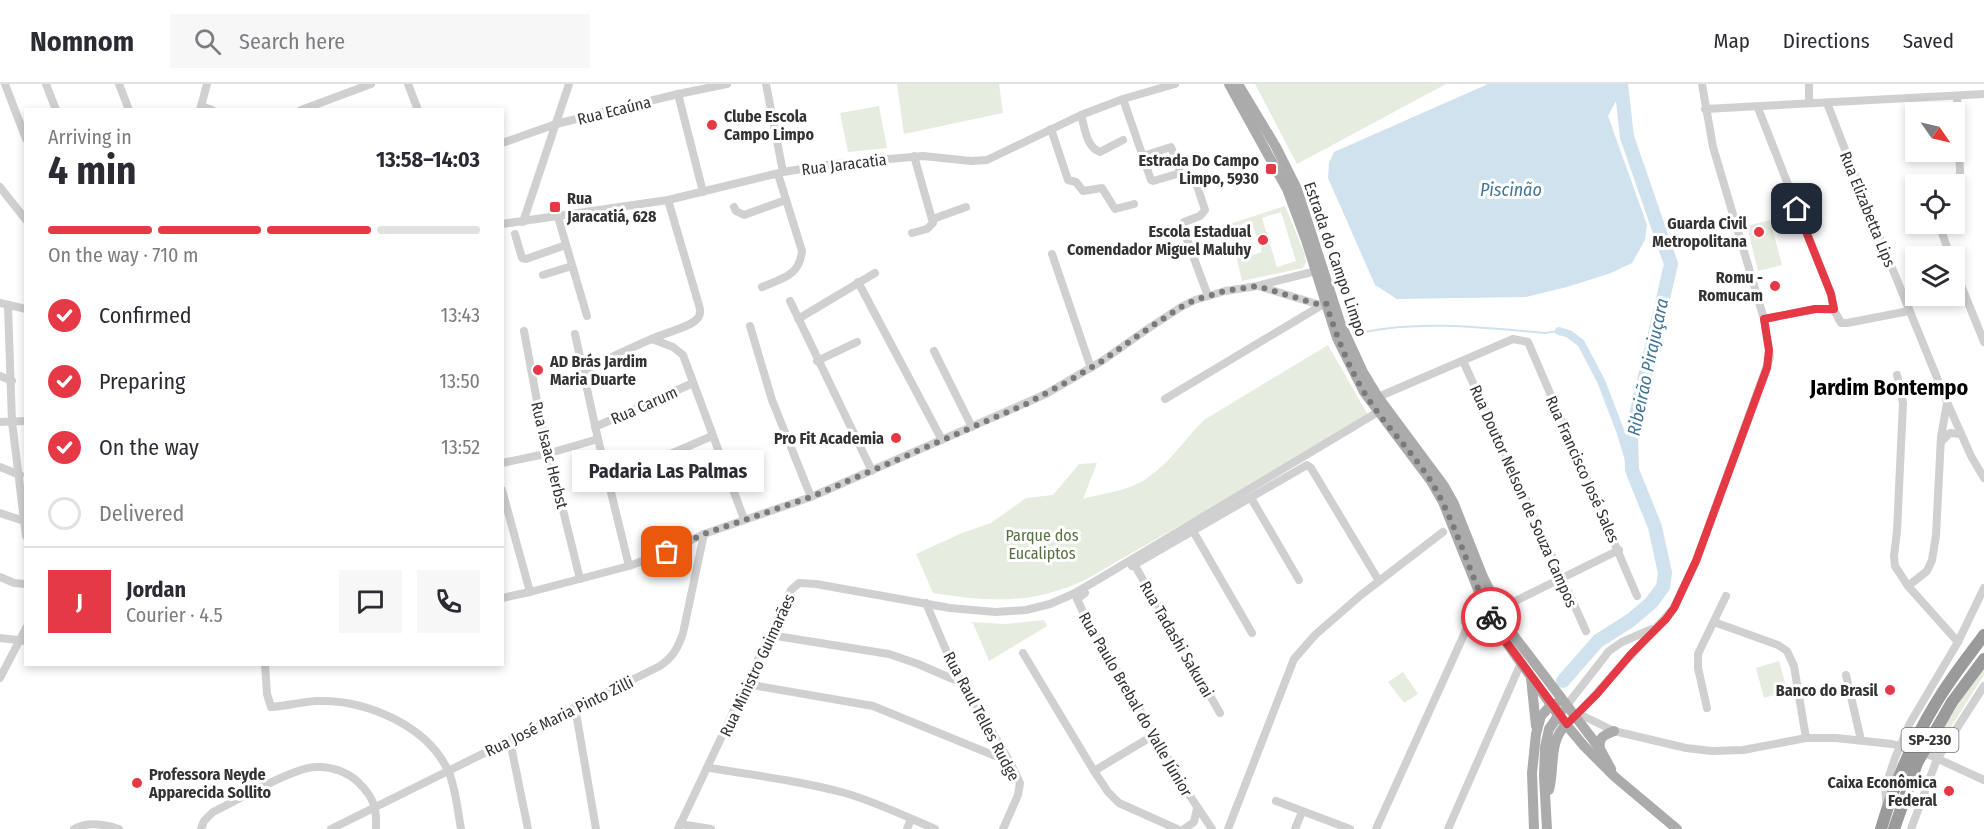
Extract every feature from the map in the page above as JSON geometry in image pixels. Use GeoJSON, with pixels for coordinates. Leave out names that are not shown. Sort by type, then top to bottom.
{"type":"FeatureCollection","features":[{"type":"Feature","properties":{"kind":"highway","name":"SP-230"},"geometry":{"type":"LineString","coordinates":[[1881,829],[1912,749],[1937,702],[1984,635]]}},
{"type":"Feature","properties":{"kind":"highway","name":"SP-230"},"geometry":{"type":"LineString","coordinates":[[1912,749],[1947,710],[1984,659]]}},
{"type":"Feature","properties":{"kind":"highway","name":"SP-230"},"geometry":{"type":"LineString","coordinates":[[1894,829],[1917,763],[1912,749]]}},
{"type":"Feature","properties":{"kind":"main road","name":"Estrada do Campo Limpo"},"geometry":{"type":"LineString","coordinates":[[1229,84],[1287,189],[1320,270]]}},
{"type":"Feature","properties":{"kind":"main road","name":"Estrada do Campo Limpo"},"geometry":{"type":"LineString","coordinates":[[1238,84],[1297,189],[1337,338],[1364,392],[1431,481],[1443,502],[1494,611],[1504,639],[1559,716],[1584,746],[1615,777],[1677,829]]}},
{"type":"Feature","properties":{"kind":"main road","name":"Estrada do Campo Limpo"},"geometry":{"type":"LineString","coordinates":[[1327,303],[1378,397],[1444,486],[1454,504],[1486,595]]}},
{"type":"Feature","properties":{"kind":"main road","name":"Estrada do Campo Limpo"},"geometry":{"type":"LineString","coordinates":[[1494,611],[1578,715],[1615,777]]}},
{"type":"Feature","properties":{"kind":"main road"},"geometry":{"type":"LineString","coordinates":[[1530,675],[1536,735]]}},
{"type":"Feature","properties":{"kind":"main road"},"geometry":{"type":"LineString","coordinates":[[1534,829],[1532,772],[1536,735],[1541,716],[1551,705],[1566,703]]}},
{"type":"Feature","properties":{"kind":"main road"},"geometry":{"type":"LineString","coordinates":[[1547,829],[1545,747],[1549,729],[1566,703]]}},
{"type":"Feature","properties":{"kind":"main road"},"geometry":{"type":"LineString","coordinates":[[1546,796],[1551,780],[1555,743],[1558,734],[1567,724]]}},
{"type":"Feature","properties":{"kind":"main road"},"geometry":{"type":"LineString","coordinates":[[1600,749],[1602,736],[1614,731]]}},
{"type":"Feature","properties":{"kind":"street"},"geometry":{"type":"LineString","coordinates":[[5,84],[24,134]]}},
{"type":"Feature","properties":{"kind":"street"},"geometry":{"type":"LineString","coordinates":[[46,84],[55,108]]}},
{"type":"Feature","properties":{"kind":"street"},"geometry":{"type":"LineString","coordinates":[[119,84],[128,108]]}},
{"type":"Feature","properties":{"kind":"street"},"geometry":{"type":"LineString","coordinates":[[201,108],[207,84]]}},
{"type":"Feature","properties":{"kind":"street"},"geometry":{"type":"LineString","coordinates":[[306,108],[371,84]]}},
{"type":"Feature","properties":{"kind":"street"},"geometry":{"type":"LineString","coordinates":[[408,84],[417,108]]}},
{"type":"Feature","properties":{"kind":"street"},"geometry":{"type":"LineString","coordinates":[[523,222],[569,84]]}},
{"type":"Feature","properties":{"kind":"street","name":"Rua Ecaúna"},"geometry":{"type":"LineString","coordinates":[[504,142],[556,124],[728,84]]}},
{"type":"Feature","properties":{"kind":"street"},"geometry":{"type":"LineString","coordinates":[[762,287],[793,274],[798,268],[802,251],[786,200],[766,84]]}},
{"type":"Feature","properties":{"kind":"street","name":"Rua Jaracatia"},"geometry":{"type":"LineString","coordinates":[[504,224],[668,200],[781,173],[833,165],[914,156],[972,161],[987,160],[1081,115],[1123,99],[1175,84]]}},
{"type":"Feature","properties":{"kind":"street"},"geometry":{"type":"LineString","coordinates":[[1567,724],[1578,715],[1631,654],[1671,613],[1691,574],[1767,368],[1769,350],[1764,319],[1713,147],[1702,84]]}},
{"type":"Feature","properties":{"kind":"street"},"geometry":{"type":"LineString","coordinates":[[1809,84],[1809,103]]}},
{"type":"Feature","properties":{"kind":"street"},"geometry":{"type":"LineString","coordinates":[[678,94],[703,192]]}},
{"type":"Feature","properties":{"kind":"street"},"geometry":{"type":"LineString","coordinates":[[1705,109],[1758,108],[1809,103],[1984,94]]}},
{"type":"Feature","properties":{"kind":"street"},"geometry":{"type":"LineString","coordinates":[[1958,96],[1960,174]]}},
{"type":"Feature","properties":{"kind":"street"},"geometry":{"type":"LineString","coordinates":[[1123,99],[1143,156],[1152,181],[1180,172],[1171,147],[1143,156]]}},
{"type":"Feature","properties":{"kind":"street","name":"Rua Elizabetta Lips"},"geometry":{"type":"LineString","coordinates":[[1827,103],[1947,402],[1978,471],[1984,478]]}},
{"type":"Feature","properties":{"kind":"street"},"geometry":{"type":"LineString","coordinates":[[1758,108],[1841,323],[1854,323],[1909,311]]}},
{"type":"Feature","properties":{"kind":"street"},"geometry":{"type":"LineString","coordinates":[[1081,115],[1087,138],[1095,150],[1100,152],[1123,140]]}},
{"type":"Feature","properties":{"kind":"street"},"geometry":{"type":"LineString","coordinates":[[1051,129],[1068,180],[1076,182],[1083,191],[1102,188],[1115,209],[1134,204]]}},
{"type":"Feature","properties":{"kind":"street"},"geometry":{"type":"LineString","coordinates":[[912,233],[933,223],[914,156]]}},
{"type":"Feature","properties":{"kind":"street"},"geometry":{"type":"LineString","coordinates":[[1194,176],[1205,210],[1200,216],[1184,222],[1182,226],[1208,296]]}},
{"type":"Feature","properties":{"kind":"street"},"geometry":{"type":"LineString","coordinates":[[0,187],[24,217]]}},
{"type":"Feature","properties":{"kind":"street"},"geometry":{"type":"LineString","coordinates":[[582,371],[696,320],[700,313],[668,200]]}},
{"type":"Feature","properties":{"kind":"street"},"geometry":{"type":"LineString","coordinates":[[734,207],[736,211],[744,215],[786,200]]}},
{"type":"Feature","properties":{"kind":"street"},"geometry":{"type":"LineString","coordinates":[[933,219],[966,207]]}},
{"type":"Feature","properties":{"kind":"street"},"geometry":{"type":"LineString","coordinates":[[558,217],[586,316]]}},
{"type":"Feature","properties":{"kind":"street"},"geometry":{"type":"LineString","coordinates":[[515,234],[522,258],[526,259],[566,245]]}},
{"type":"Feature","properties":{"kind":"street"},"geometry":{"type":"LineString","coordinates":[[1052,254],[1091,368]]}},
{"type":"Feature","properties":{"kind":"street"},"geometry":{"type":"LineString","coordinates":[[543,275],[572,266]]}},
{"type":"Feature","properties":{"kind":"street"},"geometry":{"type":"LineString","coordinates":[[504,598],[629,566],[667,552],[704,534],[811,497],[1046,394],[1116,352],[1181,307],[1225,291],[1257,286],[1320,270]]}},
{"type":"Feature","properties":{"kind":"street"},"geometry":{"type":"LineString","coordinates":[[798,319],[875,273]]}},
{"type":"Feature","properties":{"kind":"street"},"geometry":{"type":"LineString","coordinates":[[858,282],[942,440]]}},
{"type":"Feature","properties":{"kind":"street"},"geometry":{"type":"LineString","coordinates":[[1257,286],[1327,303]]}},
{"type":"Feature","properties":{"kind":"street"},"geometry":{"type":"LineString","coordinates":[[1965,295],[1984,342]]}},
{"type":"Feature","properties":{"kind":"street"},"geometry":{"type":"LineString","coordinates":[[790,301],[817,362],[872,471]]}},
{"type":"Feature","properties":{"kind":"street"},"geometry":{"type":"LineString","coordinates":[[1165,399],[1327,303]]}},
{"type":"Feature","properties":{"kind":"street"},"geometry":{"type":"LineString","coordinates":[[0,513],[24,521],[12,422],[12,381],[4,304],[24,309]]}},
{"type":"Feature","properties":{"kind":"street"},"geometry":{"type":"LineString","coordinates":[[1764,319],[1815,309],[1834,309]]}},
{"type":"Feature","properties":{"kind":"street"},"geometry":{"type":"LineString","coordinates":[[750,326],[772,400],[811,497]]}},
{"type":"Feature","properties":{"kind":"street","name":"Rua Isaac Herbst"},"geometry":{"type":"LineString","coordinates":[[524,331],[534,392],[580,579]]}},
{"type":"Feature","properties":{"kind":"street"},"geometry":{"type":"LineString","coordinates":[[575,334],[597,439],[629,566]]}},
{"type":"Feature","properties":{"kind":"street"},"geometry":{"type":"LineString","coordinates":[[652,339],[681,352],[744,519]]}},
{"type":"Feature","properties":{"kind":"street","name":"Rua Francisco José Sales"},"geometry":{"type":"LineString","coordinates":[[1463,361],[1513,339],[1527,342],[1637,596]]}},
{"type":"Feature","properties":{"kind":"street"},"geometry":{"type":"LineString","coordinates":[[817,362],[857,342]]}},
{"type":"Feature","properties":{"kind":"street"},"geometry":{"type":"LineString","coordinates":[[934,351],[972,428]]}},
{"type":"Feature","properties":{"kind":"street"},"geometry":{"type":"LineString","coordinates":[[1378,397],[1463,361]]}},
{"type":"Feature","properties":{"kind":"street","name":"Rua Doutor Nelson de Souza Campos"},"geometry":{"type":"LineString","coordinates":[[1463,361],[1586,631]]}},
{"type":"Feature","properties":{"kind":"street"},"geometry":{"type":"LineString","coordinates":[[1897,375],[1903,403],[1894,556],[1898,573],[1958,642]]}},
{"type":"Feature","properties":{"kind":"street"},"geometry":{"type":"LineString","coordinates":[[0,376],[12,381]]}},
{"type":"Feature","properties":{"kind":"street","name":"Rua Carum"},"geometry":{"type":"LineString","coordinates":[[595,427],[693,383]]}},
{"type":"Feature","properties":{"kind":"street"},"geometry":{"type":"LineString","coordinates":[[1908,586],[1927,571],[1932,560],[1936,535],[1941,442],[1947,402]]}},
{"type":"Feature","properties":{"kind":"street"},"geometry":{"type":"LineString","coordinates":[[926,603],[950,608],[995,612],[1026,610],[1050,604],[1104,576],[1373,415]]}},
{"type":"Feature","properties":{"kind":"street"},"geometry":{"type":"LineString","coordinates":[[0,422],[24,421]]}},
{"type":"Feature","properties":{"kind":"street"},"geometry":{"type":"LineString","coordinates":[[1941,442],[1950,433],[1961,434]]}},
{"type":"Feature","properties":{"kind":"street"},"geometry":{"type":"LineString","coordinates":[[608,482],[712,436]]}},
{"type":"Feature","properties":{"kind":"street"},"geometry":{"type":"LineString","coordinates":[[504,463],[597,439]]}},
{"type":"Feature","properties":{"kind":"street"},"geometry":{"type":"LineString","coordinates":[[1134,564],[1305,465],[1309,465],[1379,581]]}},
{"type":"Feature","properties":{"kind":"street"},"geometry":{"type":"LineString","coordinates":[[0,467],[20,475]]}},
{"type":"Feature","properties":{"kind":"street"},"geometry":{"type":"LineString","coordinates":[[504,497],[530,592]]}},
{"type":"Feature","properties":{"kind":"street"},"geometry":{"type":"LineString","coordinates":[[1251,498],[1299,580]]}},
{"type":"Feature","properties":{"kind":"street"},"geometry":{"type":"LineString","coordinates":[[1193,531],[1252,633]]}},
{"type":"Feature","properties":{"kind":"street"},"geometry":{"type":"LineString","coordinates":[[1228,829],[1294,659],[1315,635],[1379,581],[1443,532]]}},
{"type":"Feature","properties":{"kind":"street","name":"Rua José Maria Pinto Zilli"},"geometry":{"type":"LineString","coordinates":[[331,829],[670,660],[682,633],[704,534]]}},
{"type":"Feature","properties":{"kind":"street"},"geometry":{"type":"LineString","coordinates":[[1494,611],[1619,550]]}},
{"type":"Feature","properties":{"kind":"street","name":"Rua Paulo Brebal do Valle Júnior"},"geometry":{"type":"LineString","coordinates":[[1134,564],[1077,599],[1154,735],[1212,829]]}},
{"type":"Feature","properties":{"kind":"street","name":"Rua Tadashi Sakurai"},"geometry":{"type":"LineString","coordinates":[[1134,564],[1220,713]]}},
{"type":"Feature","properties":{"kind":"street"},"geometry":{"type":"LineString","coordinates":[[0,577],[14,583],[24,584]]}},
{"type":"Feature","properties":{"kind":"street","name":"Rua Ministro Guimarães"},"geometry":{"type":"LineString","coordinates":[[679,827],[709,768],[791,590],[799,584],[816,584],[926,603]]}},
{"type":"Feature","properties":{"kind":"street"},"geometry":{"type":"LineString","coordinates":[[1912,749],[1923,698],[1958,642],[1984,588]]}},
{"type":"Feature","properties":{"kind":"street"},"geometry":{"type":"LineString","coordinates":[[1376,829],[1486,595]]}},
{"type":"Feature","properties":{"kind":"street"},"geometry":{"type":"LineString","coordinates":[[1707,708],[1697,660],[1700,647],[1726,596]]}},
{"type":"Feature","properties":{"kind":"street","name":"Rua Raul Telles Rudge"},"geometry":{"type":"LineString","coordinates":[[926,603],[951,662],[1020,783],[1020,789],[1003,829]]}},
{"type":"Feature","properties":{"kind":"street"},"geometry":{"type":"LineString","coordinates":[[1714,622],[1778,645],[1787,651],[1794,666],[1806,738]]}},
{"type":"Feature","properties":{"kind":"street"},"geometry":{"type":"LineString","coordinates":[[1566,703],[1609,651],[1622,642],[1656,627]]}},
{"type":"Feature","properties":{"kind":"street"},"geometry":{"type":"LineString","coordinates":[[770,635],[889,654],[962,683]]}},
{"type":"Feature","properties":{"kind":"street"},"geometry":{"type":"LineString","coordinates":[[0,638],[22,641],[0,678]]}},
{"type":"Feature","properties":{"kind":"street"},"geometry":{"type":"LineString","coordinates":[[1622,642],[1632,647],[1631,654]]}},
{"type":"Feature","properties":{"kind":"street"},"geometry":{"type":"LineString","coordinates":[[1023,653],[1108,792],[1119,802],[1177,829]]}},
{"type":"Feature","properties":{"kind":"street"},"geometry":{"type":"LineString","coordinates":[[1448,829],[1521,663]]}},
{"type":"Feature","properties":{"kind":"street"},"geometry":{"type":"LineString","coordinates":[[265,666],[270,706],[317,701],[332,702],[371,710],[404,724],[417,733],[448,771],[461,829]]}},
{"type":"Feature","properties":{"kind":"street"},"geometry":{"type":"LineString","coordinates":[[1846,675],[1861,740]]}},
{"type":"Feature","properties":{"kind":"street"},"geometry":{"type":"LineString","coordinates":[[746,684],[873,706],[1010,762]]}},
{"type":"Feature","properties":{"kind":"street"},"geometry":{"type":"LineString","coordinates":[[1911,829],[1937,759],[1984,686]]}},
{"type":"Feature","properties":{"kind":"street"},"geometry":{"type":"LineString","coordinates":[[575,707],[596,829]]}},
{"type":"Feature","properties":{"kind":"street"},"geometry":{"type":"LineString","coordinates":[[1578,715],[1614,731],[1686,748],[1725,752],[1806,738],[1880,742],[1912,749],[1984,780]]}},
{"type":"Feature","properties":{"kind":"street"},"geometry":{"type":"LineString","coordinates":[[1094,771],[1154,735]]}},
{"type":"Feature","properties":{"kind":"street"},"geometry":{"type":"LineString","coordinates":[[510,741],[528,829]]}},
{"type":"Feature","properties":{"kind":"street"},"geometry":{"type":"LineString","coordinates":[[1880,742],[1894,758]]}},
{"type":"Feature","properties":{"kind":"street"},"geometry":{"type":"LineString","coordinates":[[1887,810],[1884,788],[1894,758],[1912,749]]}},
{"type":"Feature","properties":{"kind":"street"},"geometry":{"type":"LineString","coordinates":[[201,829],[204,821],[213,812],[297,772],[316,766],[340,771],[354,778],[363,787],[376,807],[376,829]]}},
{"type":"Feature","properties":{"kind":"street"},"geometry":{"type":"LineString","coordinates":[[709,768],[824,788],[866,800],[934,829]]}},
{"type":"Feature","properties":{"kind":"street"},"geometry":{"type":"LineString","coordinates":[[1276,801],[1348,829]]}},
{"type":"Feature","properties":{"kind":"street","name":"Rua Paulo Brebal do Valle Júnior"},"geometry":{"type":"LineString","coordinates":[[1185,829],[1194,822],[1197,808]]}},
{"type":"Feature","properties":{"kind":"street"},"geometry":{"type":"LineString","coordinates":[[1295,829],[1302,812]]}},
{"type":"Feature","properties":{"kind":"street"},"geometry":{"type":"LineString","coordinates":[[907,829],[911,819]]}},
{"type":"Feature","properties":{"kind":"street"},"geometry":{"type":"LineString","coordinates":[[74,829],[80,825],[119,829]]}},
{"type":"Feature","properties":{"kind":"street"},"geometry":{"type":"LineString","coordinates":[[679,827],[711,829]]}},
{"type":"Feature","properties":{"kind":"green space"},"geometry":{"type":"Polygon","coordinates":[[[897,84],[999,84],[1003,113],[904,134],[897,84]]]}},
{"type":"Feature","properties":{"kind":"green space"},"geometry":{"type":"Polygon","coordinates":[[[1255,84],[1446,84],[1297,164],[1255,84]]]}},
{"type":"Feature","properties":{"kind":"green space"},"geometry":{"type":"Polygon","coordinates":[[[879,106],[887,148],[848,152],[840,113],[879,106]]]}},
{"type":"Feature","properties":{"kind":"green space","name":"Escola Estadual Comendador Miguel Maluhy"},"geometry":{"type":"Polygon","coordinates":[[[1285,206],[1304,252],[1306,262],[1303,268],[1242,281],[1229,224],[1285,206]],[[1281,212],[1262,218],[1277,267],[1296,261],[1281,212]],[[1251,221],[1231,228],[1240,259],[1262,252],[1251,221]]]}},
{"type":"Feature","properties":{"kind":"green space"},"geometry":{"type":"Polygon","coordinates":[[[1770,220],[1782,265],[1758,271],[1747,226],[1770,220]]]}},
{"type":"Feature","properties":{"kind":"green space","name":"Parque dos Eucaliptos"},"geometry":{"type":"Polygon","coordinates":[[[1328,345],[1369,417],[1087,579],[1048,593],[1011,599],[974,598],[933,593],[916,554],[962,533],[991,523],[1026,498],[1053,495],[1079,464],[1097,463],[1083,499],[1141,482],[1159,469],[1204,420],[1328,345]]]}},
{"type":"Feature","properties":{"kind":"green space"},"geometry":{"type":"Polygon","coordinates":[[[1044,620],[1047,626],[989,661],[973,623],[970,622],[1006,624],[1044,620]]]}},
{"type":"Feature","properties":{"kind":"green space"},"geometry":{"type":"Polygon","coordinates":[[[1779,661],[1787,691],[1764,698],[1756,668],[1779,661]]]}},
{"type":"Feature","properties":{"kind":"green space"},"geometry":{"type":"Polygon","coordinates":[[[1984,667],[1984,675],[1944,738],[1939,735],[1965,694],[1984,667]]]}},
{"type":"Feature","properties":{"kind":"green space"},"geometry":{"type":"Polygon","coordinates":[[[1403,672],[1418,694],[1404,703],[1388,682],[1403,672]]]}},
{"type":"Feature","properties":{"kind":"water","name":"Piscinão"},"geometry":{"type":"Polygon","coordinates":[[[1488,84],[1621,84],[1623,88],[1608,116],[1647,225],[1645,240],[1632,263],[1611,273],[1526,297],[1397,299],[1375,285],[1328,178],[1329,163],[1334,152],[1488,84]]]}},
{"type":"Feature","properties":{"kind":"waterway","name":"Ribeirão Pirajuçara"},"geometry":{"type":"LineString","coordinates":[[1563,681],[1598,641],[1631,620],[1651,603],[1663,587],[1665,573],[1655,527],[1632,470],[1631,437],[1671,264],[1627,137],[1621,84]]}},
{"type":"Feature","properties":{"kind":"waterway"},"geometry":{"type":"LineString","coordinates":[[1365,332],[1409,326],[1478,327],[1545,333],[1559,331]]}},
{"type":"Feature","properties":{"kind":"waterway"},"geometry":{"type":"LineString","coordinates":[[1559,331],[1569,334],[1581,343],[1601,381],[1632,470]]}},
{"type":"Feature","properties":{"kind":"way so far"},"geometry":{"type":"LineString","coordinates":[[667,552],[704,534],[811,497],[1046,394],[1091,368],[1181,307],[1195,300],[1237,288],[1257,286],[1317,304],[1326,303],[1337,338],[1364,392],[1431,481],[1443,502],[1491,617]]}},
{"type":"Feature","properties":{"kind":"place","name":"Clube Escola Campo Limpo"},"geometry":{"type":"Point","coordinates":[712,125]}},
{"type":"Feature","properties":{"kind":"place","name":"Estrada Do Campo Limpo, 5930"},"geometry":{"type":"Point","coordinates":[1271,169]}},
{"type":"Feature","properties":{"kind":"place","name":"Rua Jaracatiá, 628"},"geometry":{"type":"Point","coordinates":[555,207]}},
{"type":"Feature","properties":{"kind":"place","name":"Guarda Civil Metropolitana"},"geometry":{"type":"Point","coordinates":[1759,232]}},
{"type":"Feature","properties":{"kind":"place","name":"Escola Estadual Comendador Miguel Maluhy"},"geometry":{"type":"Point","coordinates":[1263,240]}},
{"type":"Feature","properties":{"kind":"place","name":"Romu - Romucam"},"geometry":{"type":"Point","coordinates":[1775,286]}},
{"type":"Feature","properties":{"kind":"place","name":"AD Brás Jardim Maria Duarte"},"geometry":{"type":"Point","coordinates":[538,370]}},
{"type":"Feature","properties":{"kind":"place","name":"Pro Fit Academia"},"geometry":{"type":"Point","coordinates":[896,438]}},
{"type":"Feature","properties":{"kind":"place","name":"Padaria Las Palmas"},"geometry":{"type":"Point","coordinates":[667,552]}},
{"type":"Feature","properties":{"kind":"place","name":"Banco do Brasil"},"geometry":{"type":"Point","coordinates":[1890,690]}},
{"type":"Feature","properties":{"kind":"place","name":"Professora Neyde Apparecida Sollito"},"geometry":{"type":"Point","coordinates":[137,783]}},
{"type":"Feature","properties":{"kind":"place","name":"Caixa Econômica Federal"},"geometry":{"type":"Point","coordinates":[1949,791]}},
{"type":"Feature","properties":{"kind":"district","name":"Jardim Bontempo"},"geometry":{"type":"Point","coordinates":[1889,387]}},
{"type":"Feature","properties":{"kind":"route"},"geometry":{"type":"LineString","coordinates":[[1491,617],[1504,639],[1567,724],[1671,613],[1691,574],[1767,368],[1770,357],[1764,319],[1815,309],[1834,309],[1831,294],[1797,209]]}}]}
